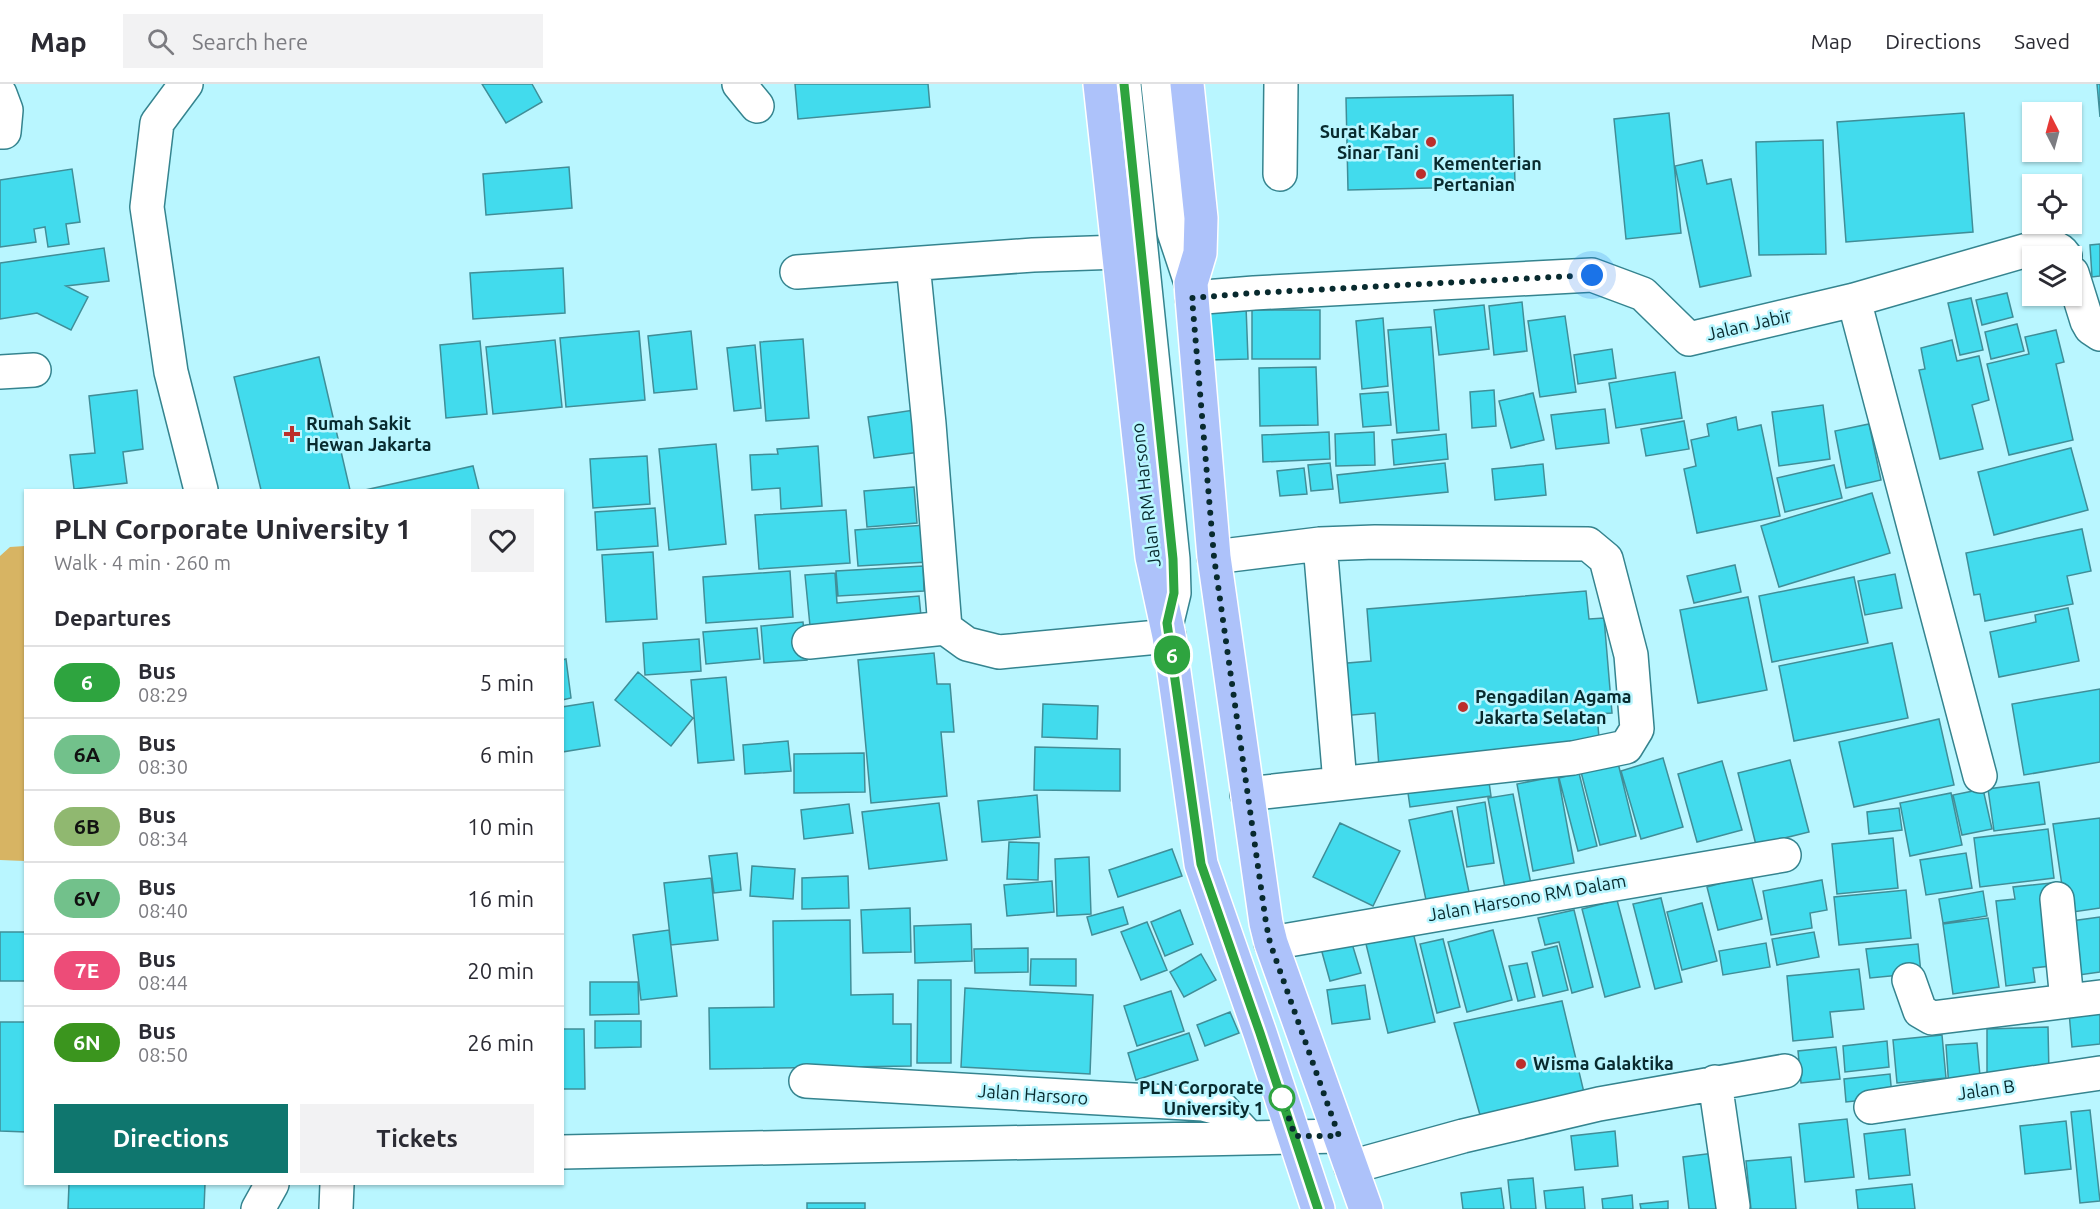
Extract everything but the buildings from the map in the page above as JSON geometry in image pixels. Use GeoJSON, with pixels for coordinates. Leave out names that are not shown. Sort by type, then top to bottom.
{"type":"FeatureCollection","features":[{"type":"Feature","properties":{"kind":"main road","name":"Jalan RM Harsono"},"geometry":{"type":"LineString","coordinates":[[1100,84],[1152,557],[1168,630],[1201,864],[1318,1209]]}},
{"type":"Feature","properties":{"kind":"main road"},"geometry":{"type":"LineString","coordinates":[[1187,84],[1201,218],[1200,253],[1192,291],[1214,557],[1270,943],[1366,1209]]}},
{"type":"Feature","properties":{"kind":"street"},"geometry":{"type":"LineString","coordinates":[[186,84],[157,123],[147,207],[171,372],[201,489]]}},
{"type":"Feature","properties":{"kind":"street"},"geometry":{"type":"LineString","coordinates":[[809,642],[945,628],[967,644],[999,652],[1168,630],[1174,593],[1173,559],[1124,84]]}},
{"type":"Feature","properties":{"kind":"street"},"geometry":{"type":"LineString","coordinates":[[1158,84],[1174,232],[1192,291]]}},
{"type":"Feature","properties":{"kind":"street"},"geometry":{"type":"LineString","coordinates":[[1280,174],[1281,84]]}},
{"type":"Feature","properties":{"kind":"street"},"geometry":{"type":"LineString","coordinates":[[0,94],[6,110],[4,132],[0,132]]}},
{"type":"Feature","properties":{"kind":"street","name":"Jalan Jabir"},"geometry":{"type":"LineString","coordinates":[[1192,291],[1254,293],[1592,275],[1643,294],[1689,339],[1854,300],[2022,251]]}},
{"type":"Feature","properties":{"kind":"street"},"geometry":{"type":"LineString","coordinates":[[797,272],[1033,255],[1120,252]]}},
{"type":"Feature","properties":{"kind":"street"},"geometry":{"type":"LineString","coordinates":[[913,264],[929,424],[945,628]]}},
{"type":"Feature","properties":{"kind":"street"},"geometry":{"type":"LineString","coordinates":[[1854,300],[1980,776]]}},
{"type":"Feature","properties":{"kind":"street"},"geometry":{"type":"LineString","coordinates":[[2082,305],[2091,328],[2100,334]]}},
{"type":"Feature","properties":{"kind":"street"},"geometry":{"type":"LineString","coordinates":[[0,372],[34,370]]}},
{"type":"Feature","properties":{"kind":"street"},"geometry":{"type":"LineString","coordinates":[[1214,557],[1320,544],[1375,542],[1588,544],[1606,559],[1631,655],[1637,729],[1626,747],[1573,758],[1247,794]]}},
{"type":"Feature","properties":{"kind":"street"},"geometry":{"type":"LineString","coordinates":[[1320,544],[1340,783]]}},
{"type":"Feature","properties":{"kind":"street","name":"Jalan Harsono RM Dalam"},"geometry":{"type":"LineString","coordinates":[[1270,943],[1784,855]]}},
{"type":"Feature","properties":{"kind":"street"},"geometry":{"type":"LineString","coordinates":[[2057,899],[2067,1001]]}},
{"type":"Feature","properties":{"kind":"street"},"geometry":{"type":"LineString","coordinates":[[1909,980],[1920,1011],[1932,1018],[2100,997]]}},
{"type":"Feature","properties":{"kind":"street"},"geometry":{"type":"LineString","coordinates":[[1351,1167],[1463,1136],[1599,1104],[1785,1071]]}},
{"type":"Feature","properties":{"kind":"street","name":"Jalan B"},"geometry":{"type":"LineString","coordinates":[[1871,1107],[2100,1073]]}},
{"type":"Feature","properties":{"kind":"street","name":"Jalan Harsoro"},"geometry":{"type":"LineString","coordinates":[[806,1081],[1203,1104],[1222,1109],[1248,1137]]}},
{"type":"Feature","properties":{"kind":"street"},"geometry":{"type":"LineString","coordinates":[[1714,1082],[1733,1206]]}},
{"type":"Feature","properties":{"kind":"street"},"geometry":{"type":"LineString","coordinates":[[564,1152],[1339,1136]]}},
{"type":"Feature","properties":{"kind":"street"},"geometry":{"type":"LineString","coordinates":[[258,1209],[271,1185]]}},
{"type":"Feature","properties":{"kind":"street"},"geometry":{"type":"LineString","coordinates":[[336,1209],[337,1185]]}},
{"type":"Feature","properties":{"kind":"shaded area"},"geometry":{"type":"Polygon","coordinates":[[[24,546],[24,861],[0,860],[0,556],[10,547],[24,546]]]}},
{"type":"Feature","properties":{"kind":"bus line","name":"6"},"geometry":{"type":"LineString","coordinates":[[1124,84],[1173,559],[1174,593],[1167,623],[1201,864],[1318,1209]]}},
{"type":"Feature","properties":{"kind":"place","name":"Surat Kabar Sinar Tani"},"geometry":{"type":"Point","coordinates":[1431,142]}},
{"type":"Feature","properties":{"kind":"place","name":"Kementerian Pertanian"},"geometry":{"type":"Point","coordinates":[1421,174]}},
{"type":"Feature","properties":{"kind":"place","name":"Rumah Sakit Hewan Jakarta"},"geometry":{"type":"Point","coordinates":[292,434]}},
{"type":"Feature","properties":{"kind":"place","name":"Pengadilan Agama Jakarta Selatan"},"geometry":{"type":"Point","coordinates":[1463,707]}},
{"type":"Feature","properties":{"kind":"place","name":"Wisma Galaktika"},"geometry":{"type":"Point","coordinates":[1521,1064]}},
{"type":"Feature","properties":{"kind":"place","name":"PLN Corporate University 1"},"geometry":{"type":"Point","coordinates":[1282,1098]}},
{"type":"Feature","properties":{"kind":"route"},"geometry":{"type":"LineString","coordinates":[[1282,1098],[1295,1136],[1339,1136],[1270,943],[1266,923],[1214,557],[1192,298],[1592,275]]}}]}
